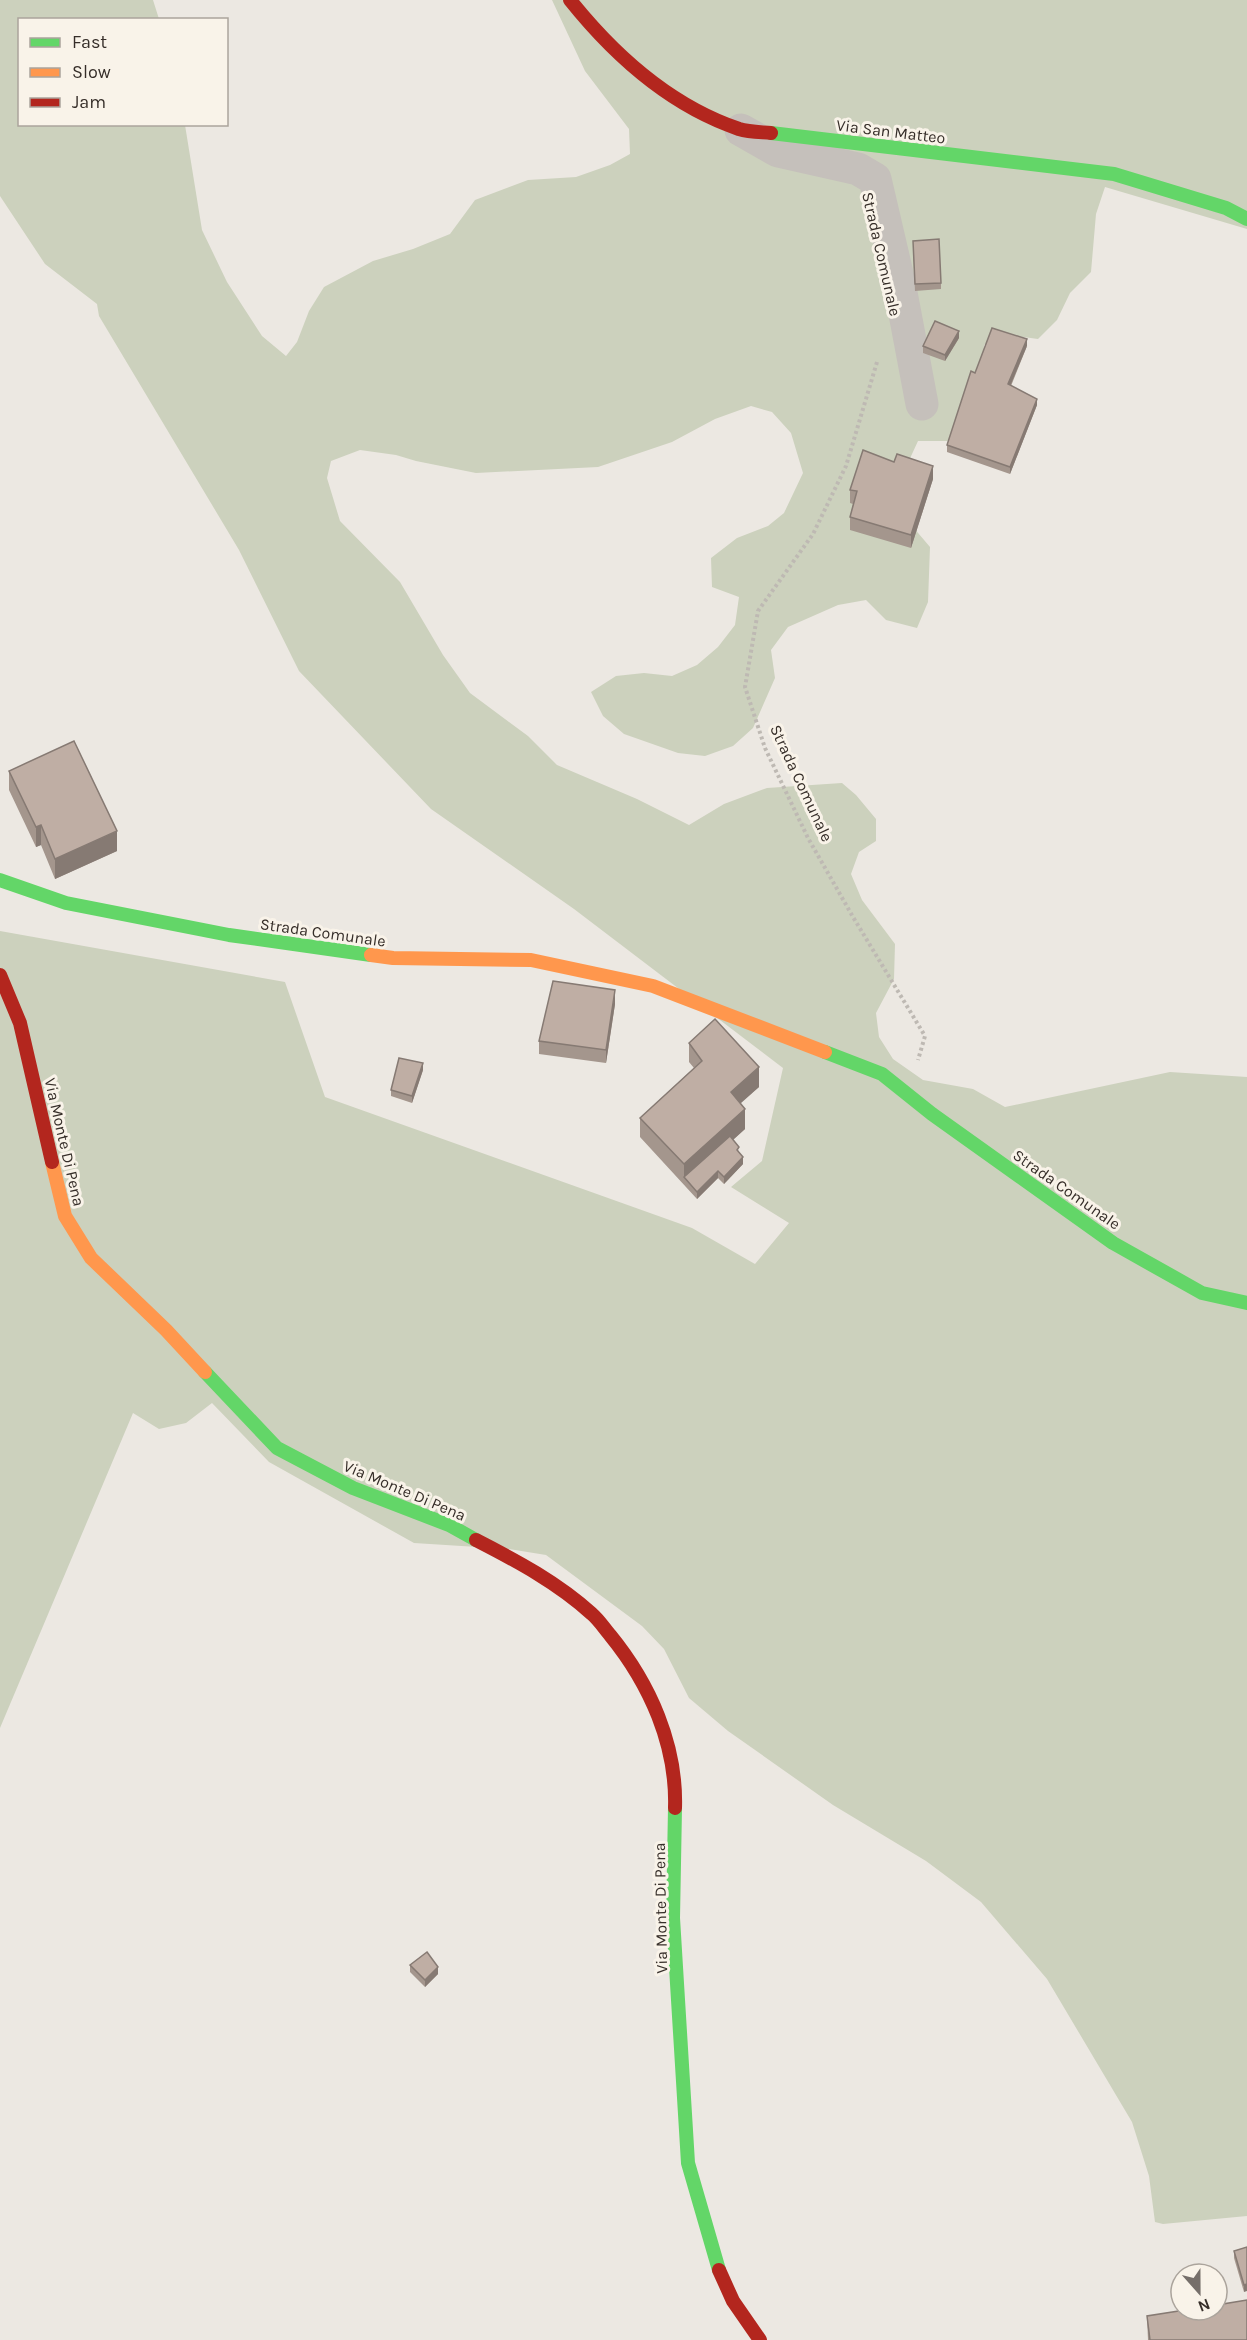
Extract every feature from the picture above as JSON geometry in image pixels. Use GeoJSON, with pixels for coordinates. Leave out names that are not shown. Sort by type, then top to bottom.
{"type":"FeatureCollection","features":[{"type":"Feature","properties":{"kind":"street","name":"Via San Matteo"},"geometry":{"type":"LineString","coordinates":[[570,0],[591,26],[657,87],[702,114],[741,130],[1114,174],[1226,208],[1247,219]]}},
{"type":"Feature","properties":{"kind":"street"},"geometry":{"type":"LineString","coordinates":[[741,130],[778,151],[858,169],[875,179],[899,282],[922,404]]}},
{"type":"Feature","properties":{"kind":"street","name":"Strada Comunale"},"geometry":{"type":"LineString","coordinates":[[0,880],[66,903],[229,934],[393,958],[531,960],[653,986],[882,1074],[942,1120],[1113,1242],[1202,1293],[1247,1303]]}},
{"type":"Feature","properties":{"kind":"street","name":"Via Monte Di Pena"},"geometry":{"type":"LineString","coordinates":[[0,975],[20,1023],[65,1216],[91,1258],[166,1330],[277,1448],[353,1488],[449,1525],[538,1573],[593,1615],[632,1662],[653,1704],[668,1743],[676,1782],[673,1918],[688,2163],[715,2261],[733,2301],[760,2340]]}},
{"type":"Feature","properties":{"kind":"path","name":"Strada Comunale"},"geometry":{"type":"LineString","coordinates":[[878,359],[846,466],[813,534],[758,611],[745,687],[765,748],[808,838],[852,917],[925,1036],[919,1059],[882,1074]]}},
{"type":"Feature","properties":{"kind":"green space"},"geometry":{"type":"Polygon","coordinates":[[[0,0],[153,0],[159,18],[18,18],[18,126],[185,126],[202,230],[227,282],[262,336],[286,356],[297,342],[309,311],[324,287],[373,261],[413,249],[450,234],[475,200],[528,180],[576,177],[610,165],[630,154],[629,129],[585,71],[552,0],[1247,0],[1247,229],[1105,187],[1096,214],[1091,272],[1070,293],[1057,320],[1038,339],[1009,335],[984,345],[983,373],[972,429],[947,441],[918,441],[906,467],[913,527],[930,547],[928,602],[917,628],[886,620],[866,600],[838,605],[788,627],[771,650],[775,678],[753,728],[733,746],[705,756],[678,753],[624,734],[603,716],[591,692],[616,676],[644,673],[672,676],[697,665],[718,647],[735,625],[739,597],[712,587],[711,558],[737,538],[768,526],[784,513],[803,473],[791,433],[772,412],[751,406],[715,419],[672,442],[598,467],[476,473],[396,455],[360,450],[331,461],[327,478],[340,521],[400,582],[443,655],[470,693],[528,736],[557,765],[637,799],[689,825],[724,804],[767,788],[842,783],[856,795],[876,819],[876,841],[859,852],[851,874],[862,900],[895,944],[894,979],[876,1013],[879,1037],[893,1059],[923,1080],[973,1089],[1005,1107],[1170,1072],[1247,1077],[1247,2216],[1163,2224],[1155,2222],[1149,2176],[1132,2122],[1047,1979],[981,1902],[926,1861],[833,1805],[728,1731],[689,1698],[664,1649],[642,1626],[546,1555],[509,1549],[414,1543],[269,1462],[212,1403],[186,1423],[159,1429],[133,1413],[0,1728],[0,931],[285,982],[325,1097],[692,1228],[755,1264],[789,1223],[731,1187],[762,1161],[783,1068],[574,909],[431,809],[299,671],[239,550],[99,316],[97,304],[45,264],[0,196],[0,0]]]}},
{"type":"Feature","properties":{"kind":"building"},"geometry":{"type":"Polygon","coordinates":[[[939,239],[941,283],[915,284],[913,241],[939,239]]]}},
{"type":"Feature","properties":{"kind":"building"},"geometry":{"type":"Polygon","coordinates":[[[935,321],[959,331],[945,355],[923,346],[935,321]]]}},
{"type":"Feature","properties":{"kind":"building"},"geometry":{"type":"Polygon","coordinates":[[[992,328],[1027,339],[1008,384],[1037,399],[1010,467],[947,445],[971,371],[975,373],[992,328]]]}},
{"type":"Feature","properties":{"kind":"building"},"geometry":{"type":"Polygon","coordinates":[[[863,450],[894,462],[897,454],[933,466],[911,535],[850,517],[857,491],[850,490],[863,450]]]}},
{"type":"Feature","properties":{"kind":"building"},"geometry":{"type":"Polygon","coordinates":[[[74,741],[117,831],[55,859],[41,825],[36,827],[9,771],[74,741]]]}},
{"type":"Feature","properties":{"kind":"building"},"geometry":{"type":"Polygon","coordinates":[[[553,981],[615,990],[606,1050],[539,1041],[553,981]]]}},
{"type":"Feature","properties":{"kind":"building"},"geometry":{"type":"Polygon","coordinates":[[[715,1019],[759,1067],[731,1092],[745,1109],[684,1164],[640,1118],[702,1061],[689,1043],[715,1019]]]}},
{"type":"Feature","properties":{"kind":"building"},"geometry":{"type":"Polygon","coordinates":[[[399,1058],[423,1063],[412,1096],[391,1090],[399,1058]]]}},
{"type":"Feature","properties":{"kind":"building"},"geometry":{"type":"Polygon","coordinates":[[[730,1136],[739,1147],[737,1150],[743,1157],[724,1177],[718,1171],[697,1192],[684,1177],[730,1136]]]}},
{"type":"Feature","properties":{"kind":"building"},"geometry":{"type":"Polygon","coordinates":[[[427,1952],[438,1967],[425,1980],[410,1965],[427,1952]]]}},
{"type":"Feature","properties":{"kind":"building"},"geometry":{"type":"Polygon","coordinates":[[[1247,2247],[1247,2284],[1244,2285],[1234,2251],[1247,2247]]]}},
{"type":"Feature","properties":{"kind":"building"},"geometry":{"type":"Polygon","coordinates":[[[1247,2300],[1247,2340],[1150,2340],[1147,2316],[1169,2313],[1169,2322],[1229,2322],[1229,2303],[1247,2300]]]}},
{"type":"Feature","properties":{"kind":"traffic: fast"},"geometry":{"type":"LineString","coordinates":[[771,133],[1114,174],[1226,208],[1247,219]]}},
{"type":"Feature","properties":{"kind":"traffic: fast"},"geometry":{"type":"LineString","coordinates":[[0,880],[66,903],[229,935],[371,955]]}},
{"type":"Feature","properties":{"kind":"traffic: fast"},"geometry":{"type":"LineString","coordinates":[[825,1052],[882,1074],[932,1114],[1113,1243],[1202,1293],[1247,1303]]}},
{"type":"Feature","properties":{"kind":"traffic: fast"},"geometry":{"type":"LineString","coordinates":[[205,1372],[277,1448],[353,1488],[449,1525],[476,1540]]}},
{"type":"Feature","properties":{"kind":"traffic: fast"},"geometry":{"type":"LineString","coordinates":[[675,1808],[673,1918],[688,2163],[719,2270]]}},
{"type":"Feature","properties":{"kind":"traffic: slow"},"geometry":{"type":"LineString","coordinates":[[371,955],[393,958],[531,960],[653,986],[825,1052]]}},
{"type":"Feature","properties":{"kind":"traffic: slow"},"geometry":{"type":"LineString","coordinates":[[52,1162],[65,1216],[91,1258],[166,1330],[205,1372]]}},
{"type":"Feature","properties":{"kind":"traffic: jam"},"geometry":{"type":"LineString","coordinates":[[570,0],[605,40],[667,93],[690,107],[739,129],[771,133]]}},
{"type":"Feature","properties":{"kind":"traffic: jam"},"geometry":{"type":"LineString","coordinates":[[0,975],[20,1023],[52,1162]]}},
{"type":"Feature","properties":{"kind":"traffic: jam"},"geometry":{"type":"LineString","coordinates":[[476,1540],[537,1573],[565,1592],[597,1619],[624,1654],[649,1695],[666,1738],[674,1784],[675,1808]]}},
{"type":"Feature","properties":{"kind":"traffic: jam"},"geometry":{"type":"LineString","coordinates":[[719,2270],[733,2301],[760,2340]]}}]}
